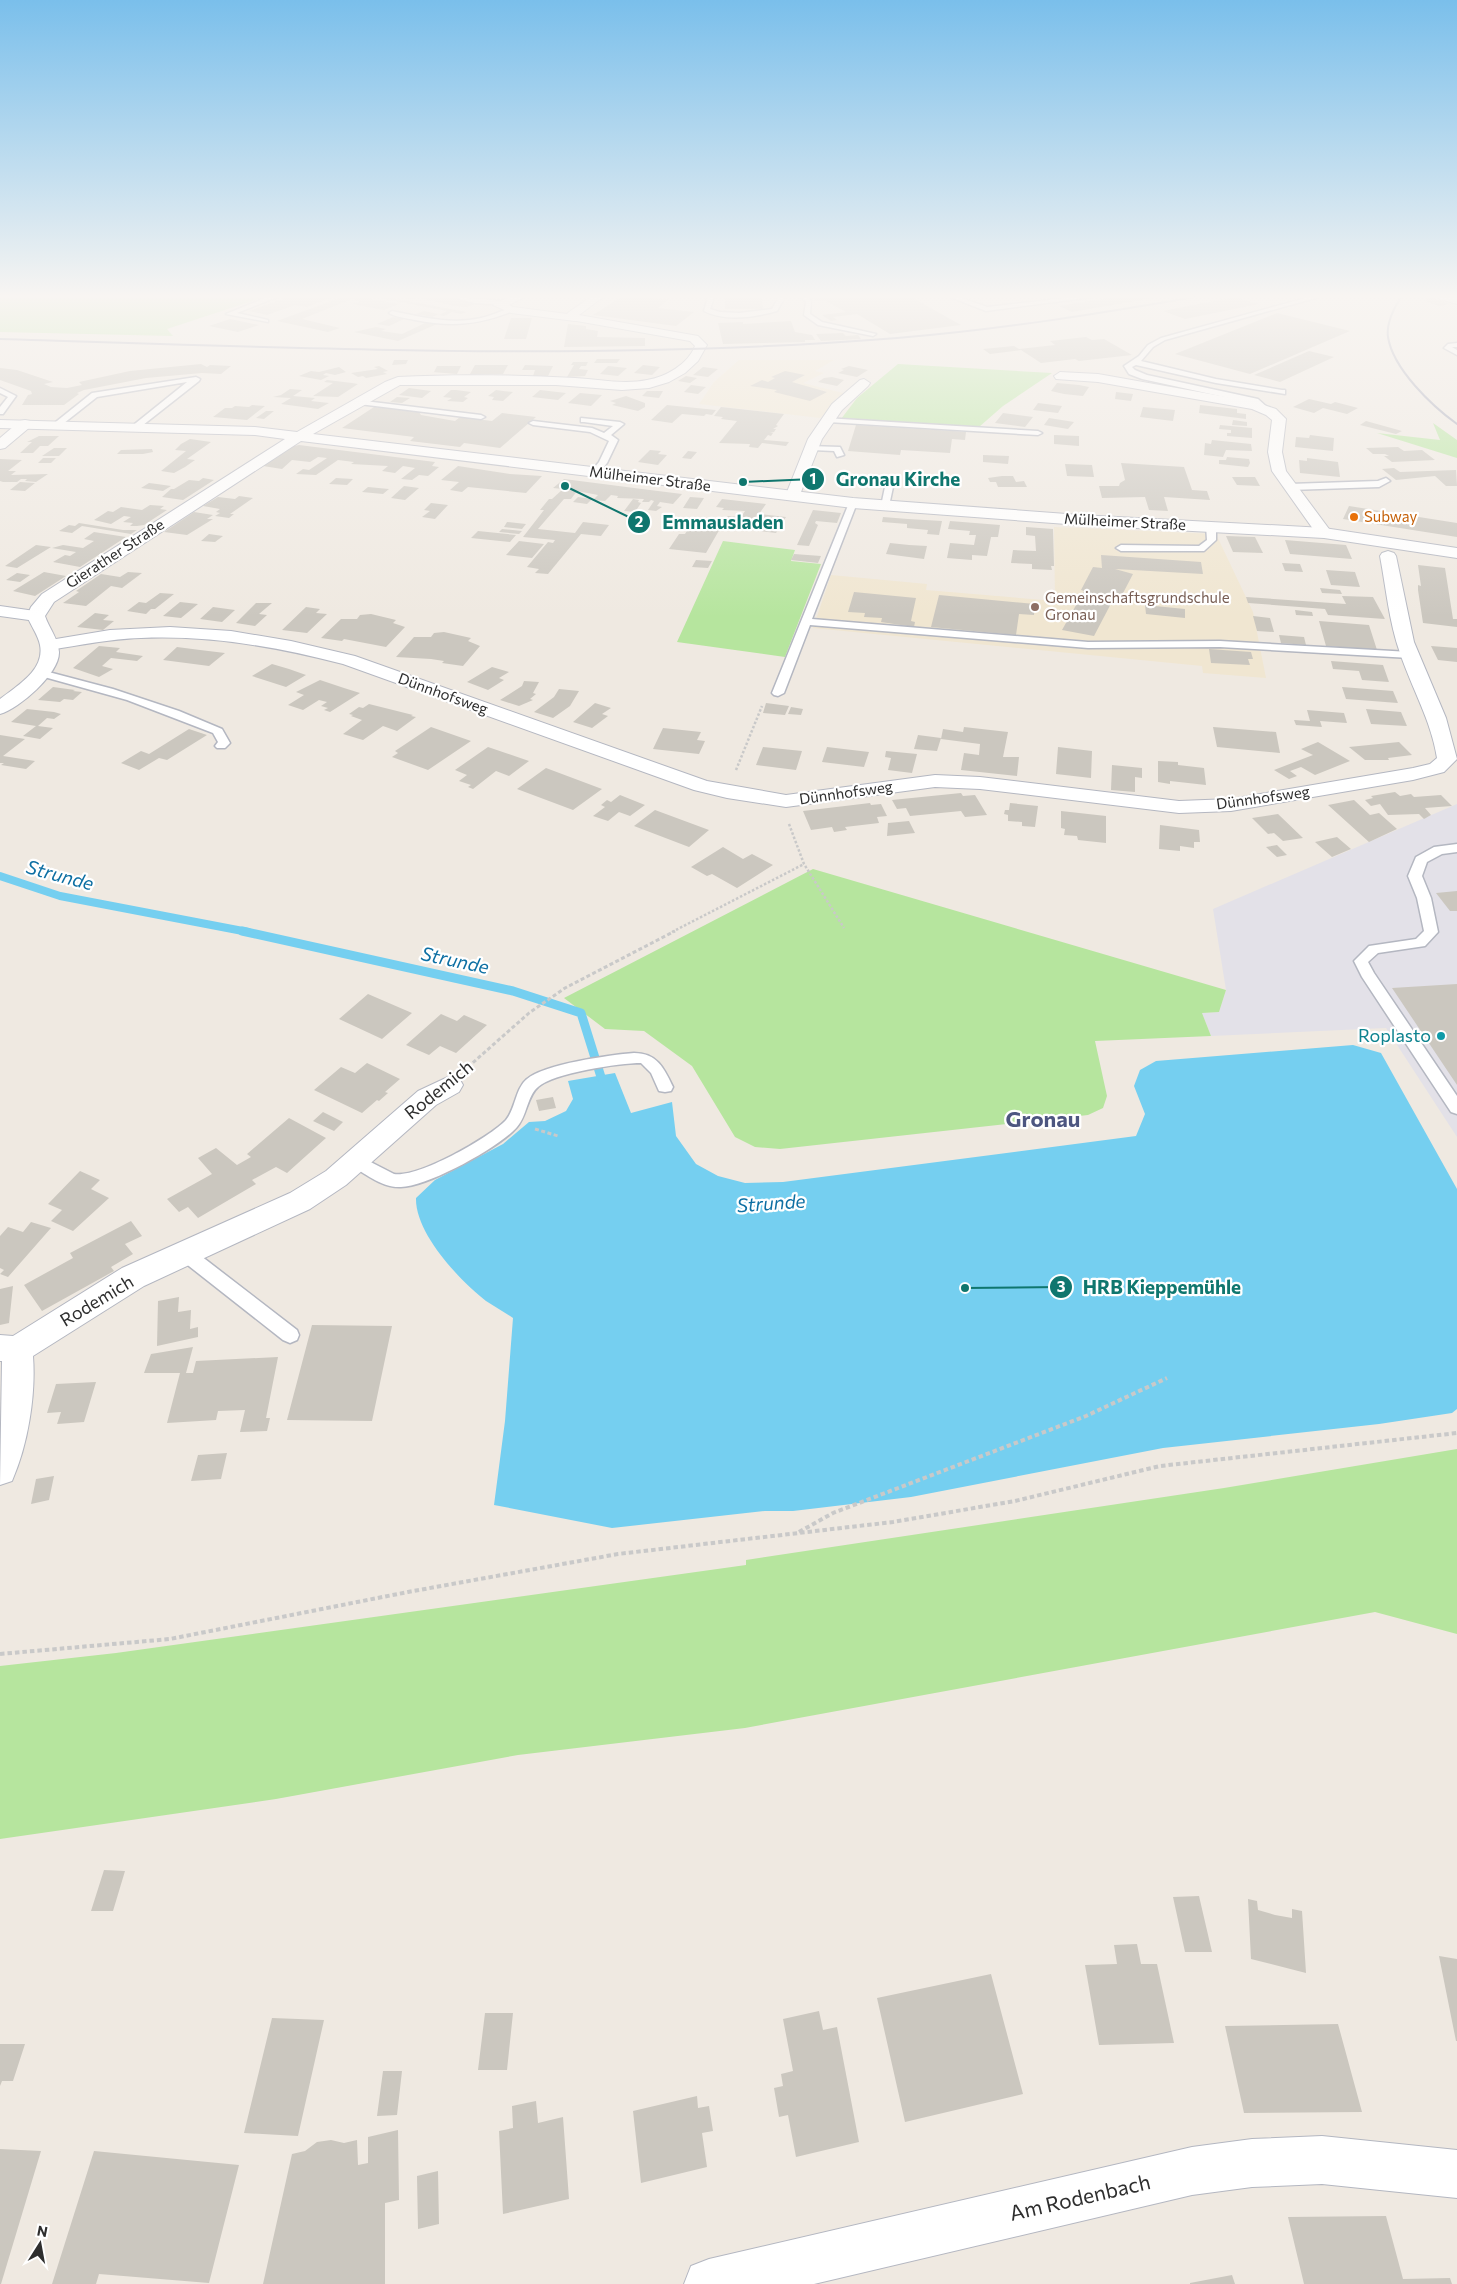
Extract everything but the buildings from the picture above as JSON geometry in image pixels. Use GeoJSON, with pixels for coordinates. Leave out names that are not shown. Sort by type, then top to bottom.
{"type":"FeatureCollection","features":[{"type":"Feature","properties":{"kind":"street","name":"Gierather Straße"},"geometry":{"type":"LineString","coordinates":[[36,616],[40,607],[48,598],[300,435],[356,404]]}},
{"type":"Feature","properties":{"kind":"street"},"geometry":{"type":"LineString","coordinates":[[792,497],[815,439],[841,404]]}},
{"type":"Feature","properties":{"kind":"street"},"geometry":{"type":"LineString","coordinates":[[1241,404],[1265,410],[1279,419],[1276,461],[1282,476],[1314,516],[1324,533]]}},
{"type":"Feature","properties":{"kind":"street","name":"Mülheimer Straße"},"geometry":{"type":"LineString","coordinates":[[0,424],[214,428],[300,435],[792,497],[885,506],[1080,520],[1324,533],[1457,553]]}},
{"type":"Feature","properties":{"kind":"street"},"geometry":{"type":"LineString","coordinates":[[0,445],[25,424]]}},
{"type":"Feature","properties":{"kind":"street","name":"Dünnhofsweg"},"geometry":{"type":"LineString","coordinates":[[50,645],[111,635],[180,633],[258,639],[292,645],[349,660],[701,786],[786,801],[935,781],[980,783],[1179,806],[1230,805],[1413,774],[1437,768],[1447,759],[1445,742],[1410,655],[1398,612],[1388,556]]}},
{"type":"Feature","properties":{"kind":"street"},"geometry":{"type":"LineString","coordinates":[[0,611],[36,616],[50,645],[49,662],[41,673],[0,708]]}},
{"type":"Feature","properties":{"kind":"street","name":"Rodemich"},"geometry":{"type":"LineString","coordinates":[[0,1470],[14,1414],[19,1381],[8,1349],[133,1277],[300,1201],[336,1178],[427,1098],[450,1085]]}},
{"type":"Feature","properties":{"kind":"street","name":"Am Rodenbach"},"geometry":{"type":"LineString","coordinates":[[709,2284],[1192,2172],[1252,2163],[1322,2160],[1457,2174]]}},
{"type":"Feature","properties":{"kind":"lane"},"geometry":{"type":"LineString","coordinates":[[56,425],[83,404]]}},
{"type":"Feature","properties":{"kind":"lane"},"geometry":{"type":"LineString","coordinates":[[135,427],[165,404]]}},
{"type":"Feature","properties":{"kind":"lane"},"geometry":{"type":"LineString","coordinates":[[372,404],[481,417]]}},
{"type":"Feature","properties":{"kind":"lane"},"geometry":{"type":"LineString","coordinates":[[1260,404],[1265,410]]}},
{"type":"Feature","properties":{"kind":"lane"},"geometry":{"type":"LineString","coordinates":[[555,416],[564,418]]}},
{"type":"Feature","properties":{"kind":"lane"},"geometry":{"type":"LineString","coordinates":[[574,418],[620,424],[606,435]]}},
{"type":"Feature","properties":{"kind":"lane"},"geometry":{"type":"LineString","coordinates":[[828,420],[1038,433]]}},
{"type":"Feature","properties":{"kind":"lane"},"geometry":{"type":"LineString","coordinates":[[533,423],[592,430],[606,435],[615,442],[603,463],[594,473]]}},
{"type":"Feature","properties":{"kind":"lane"},"geometry":{"type":"LineString","coordinates":[[812,448],[837,449],[840,455]]}},
{"type":"Feature","properties":{"kind":"lane"},"geometry":{"type":"LineString","coordinates":[[1290,487],[1379,484],[1386,481]]}},
{"type":"Feature","properties":{"kind":"lane"},"geometry":{"type":"LineString","coordinates":[[885,506],[889,487]]}},
{"type":"Feature","properties":{"kind":"lane"},"geometry":{"type":"LineString","coordinates":[[778,693],[853,503]]}},
{"type":"Feature","properties":{"kind":"lane"},"geometry":{"type":"LineString","coordinates":[[1121,548],[1201,549],[1210,544],[1213,539],[1212,526]]}},
{"type":"Feature","properties":{"kind":"lane"},"geometry":{"type":"LineString","coordinates":[[806,622],[1088,644],[1220,644],[1410,655]]}},
{"type":"Feature","properties":{"kind":"lane"},"geometry":{"type":"LineString","coordinates":[[41,673],[92,685],[197,721],[218,731],[224,743],[221,746]]}},
{"type":"Feature","properties":{"kind":"lane"},"geometry":{"type":"LineString","coordinates":[[1457,848],[1439,850],[1421,860],[1415,876],[1424,898],[1431,932],[1420,943],[1374,948],[1361,961],[1367,974],[1457,1108]]}},
{"type":"Feature","properties":{"kind":"lane"},"geometry":{"type":"LineString","coordinates":[[355,1160],[391,1180],[402,1181],[436,1171],[497,1135],[512,1123],[531,1084],[550,1074],[630,1058],[643,1058],[652,1063],[665,1087]]}},
{"type":"Feature","properties":{"kind":"lane"},"geometry":{"type":"LineString","coordinates":[[186,1254],[290,1335]]}},
{"type":"Feature","properties":{"kind":"path"},"geometry":{"type":"LineString","coordinates":[[727,792],[764,704],[778,693]]}},
{"type":"Feature","properties":{"kind":"path"},"geometry":{"type":"LineString","coordinates":[[786,801],[785,813],[804,864],[844,928]]}},
{"type":"Feature","properties":{"kind":"path","name":"Rodemich"},"geometry":{"type":"LineString","coordinates":[[450,1085],[529,1013],[565,988],[804,864]]}},
{"type":"Feature","properties":{"kind":"path"},"geometry":{"type":"LineString","coordinates":[[796,1533],[832,1513],[1078,1420],[1167,1378]]}},
{"type":"Feature","properties":{"kind":"path"},"geometry":{"type":"LineString","coordinates":[[0,1654],[170,1639],[408,1592],[618,1554],[893,1522],[1015,1501],[1160,1466],[1457,1433]]}},
{"type":"Feature","properties":{"kind":"shaded area"},"geometry":{"type":"Polygon","coordinates":[[[699,404],[836,404],[820,418],[699,404]]]}},
{"type":"Feature","properties":{"kind":"shaded area","name":"Gemeinschaftsgrundschule Gronau"},"geometry":{"type":"Polygon","coordinates":[[[1054,527],[1216,534],[1253,612],[1266,678],[1203,673],[1202,666],[813,628],[831,575],[927,584],[926,590],[1055,601],[1054,527]]]}},
{"type":"Feature","properties":{"kind":"shaded area"},"geometry":{"type":"Polygon","coordinates":[[[1457,804],[1457,1137],[1386,1028],[1211,1036],[1202,1013],[1219,1012],[1226,990],[1213,909],[1457,804]]]}},
{"type":"Feature","properties":{"kind":"green space"},"geometry":{"type":"Polygon","coordinates":[[[853,404],[1007,404],[979,427],[841,419],[853,404]]]}},
{"type":"Feature","properties":{"kind":"green space"},"geometry":{"type":"Polygon","coordinates":[[[1433,423],[1457,440],[1457,458],[1377,433],[1440,440],[1433,423]]]}},
{"type":"Feature","properties":{"kind":"green space"},"geometry":{"type":"Polygon","coordinates":[[[723,541],[795,550],[791,561],[821,564],[785,657],[677,642],[723,541]]]}},
{"type":"Feature","properties":{"kind":"green space"},"geometry":{"type":"Polygon","coordinates":[[[813,869],[1226,990],[1219,1012],[1202,1013],[1211,1036],[1095,1041],[1107,1096],[1103,1108],[1088,1115],[780,1149],[755,1147],[735,1137],[692,1066],[644,1031],[605,1029],[564,998],[813,869]]]}},
{"type":"Feature","properties":{"kind":"green space"},"geometry":{"type":"Polygon","coordinates":[[[1457,1449],[1457,1634],[1375,1612],[745,1728],[518,1755],[276,1799],[0,1839],[0,1666],[116,1653],[746,1565],[746,1560],[1224,1488],[1457,1449]]]}},
{"type":"Feature","properties":{"kind":"water"},"geometry":{"type":"Polygon","coordinates":[[[1353,1045],[1381,1053],[1457,1189],[1457,1409],[1452,1413],[1379,1424],[1163,1448],[911,1497],[793,1511],[765,1511],[612,1528],[494,1505],[505,1421],[513,1318],[486,1301],[452,1269],[431,1241],[423,1226],[416,1198],[435,1180],[503,1144],[529,1122],[545,1121],[566,1111],[573,1099],[568,1081],[615,1073],[631,1113],[672,1102],[676,1136],[696,1164],[718,1176],[745,1183],[783,1182],[1136,1136],[1145,1114],[1134,1086],[1140,1070],[1156,1061],[1353,1045]]]}},
{"type":"Feature","properties":{"kind":"waterway","name":"Strunde"},"geometry":{"type":"LineString","coordinates":[[0,876],[60,896],[248,932]]}},
{"type":"Feature","properties":{"kind":"waterway","name":"Strunde"},"geometry":{"type":"LineString","coordinates":[[242,931],[513,991],[581,1013],[601,1077],[608,1085]]}},
{"type":"Feature","properties":{"kind":"railway"},"geometry":{"type":"LineString","coordinates":[[1432,404],[1457,424]]}},
{"type":"Feature","properties":{"kind":"place","name":"Gronau Kirche"},"geometry":{"type":"Point","coordinates":[743,482]}},
{"type":"Feature","properties":{"kind":"place","name":"Emmausladen"},"geometry":{"type":"Point","coordinates":[565,486]}},
{"type":"Feature","properties":{"kind":"place","name":"Subway"},"geometry":{"type":"Point","coordinates":[1354,517]}},
{"type":"Feature","properties":{"kind":"place","name":"Gemeinschaftsgrundschule Gronau"},"geometry":{"type":"Point","coordinates":[1035,607]}},
{"type":"Feature","properties":{"kind":"place","name":"Roplasto"},"geometry":{"type":"Point","coordinates":[1441,1036]}},
{"type":"Feature","properties":{"kind":"place","name":"HRB Kieppemühle"},"geometry":{"type":"Point","coordinates":[965,1288]}},
{"type":"Feature","properties":{"kind":"district","name":"Gronau"},"geometry":{"type":"Point","coordinates":[1043,1119]}}]}
